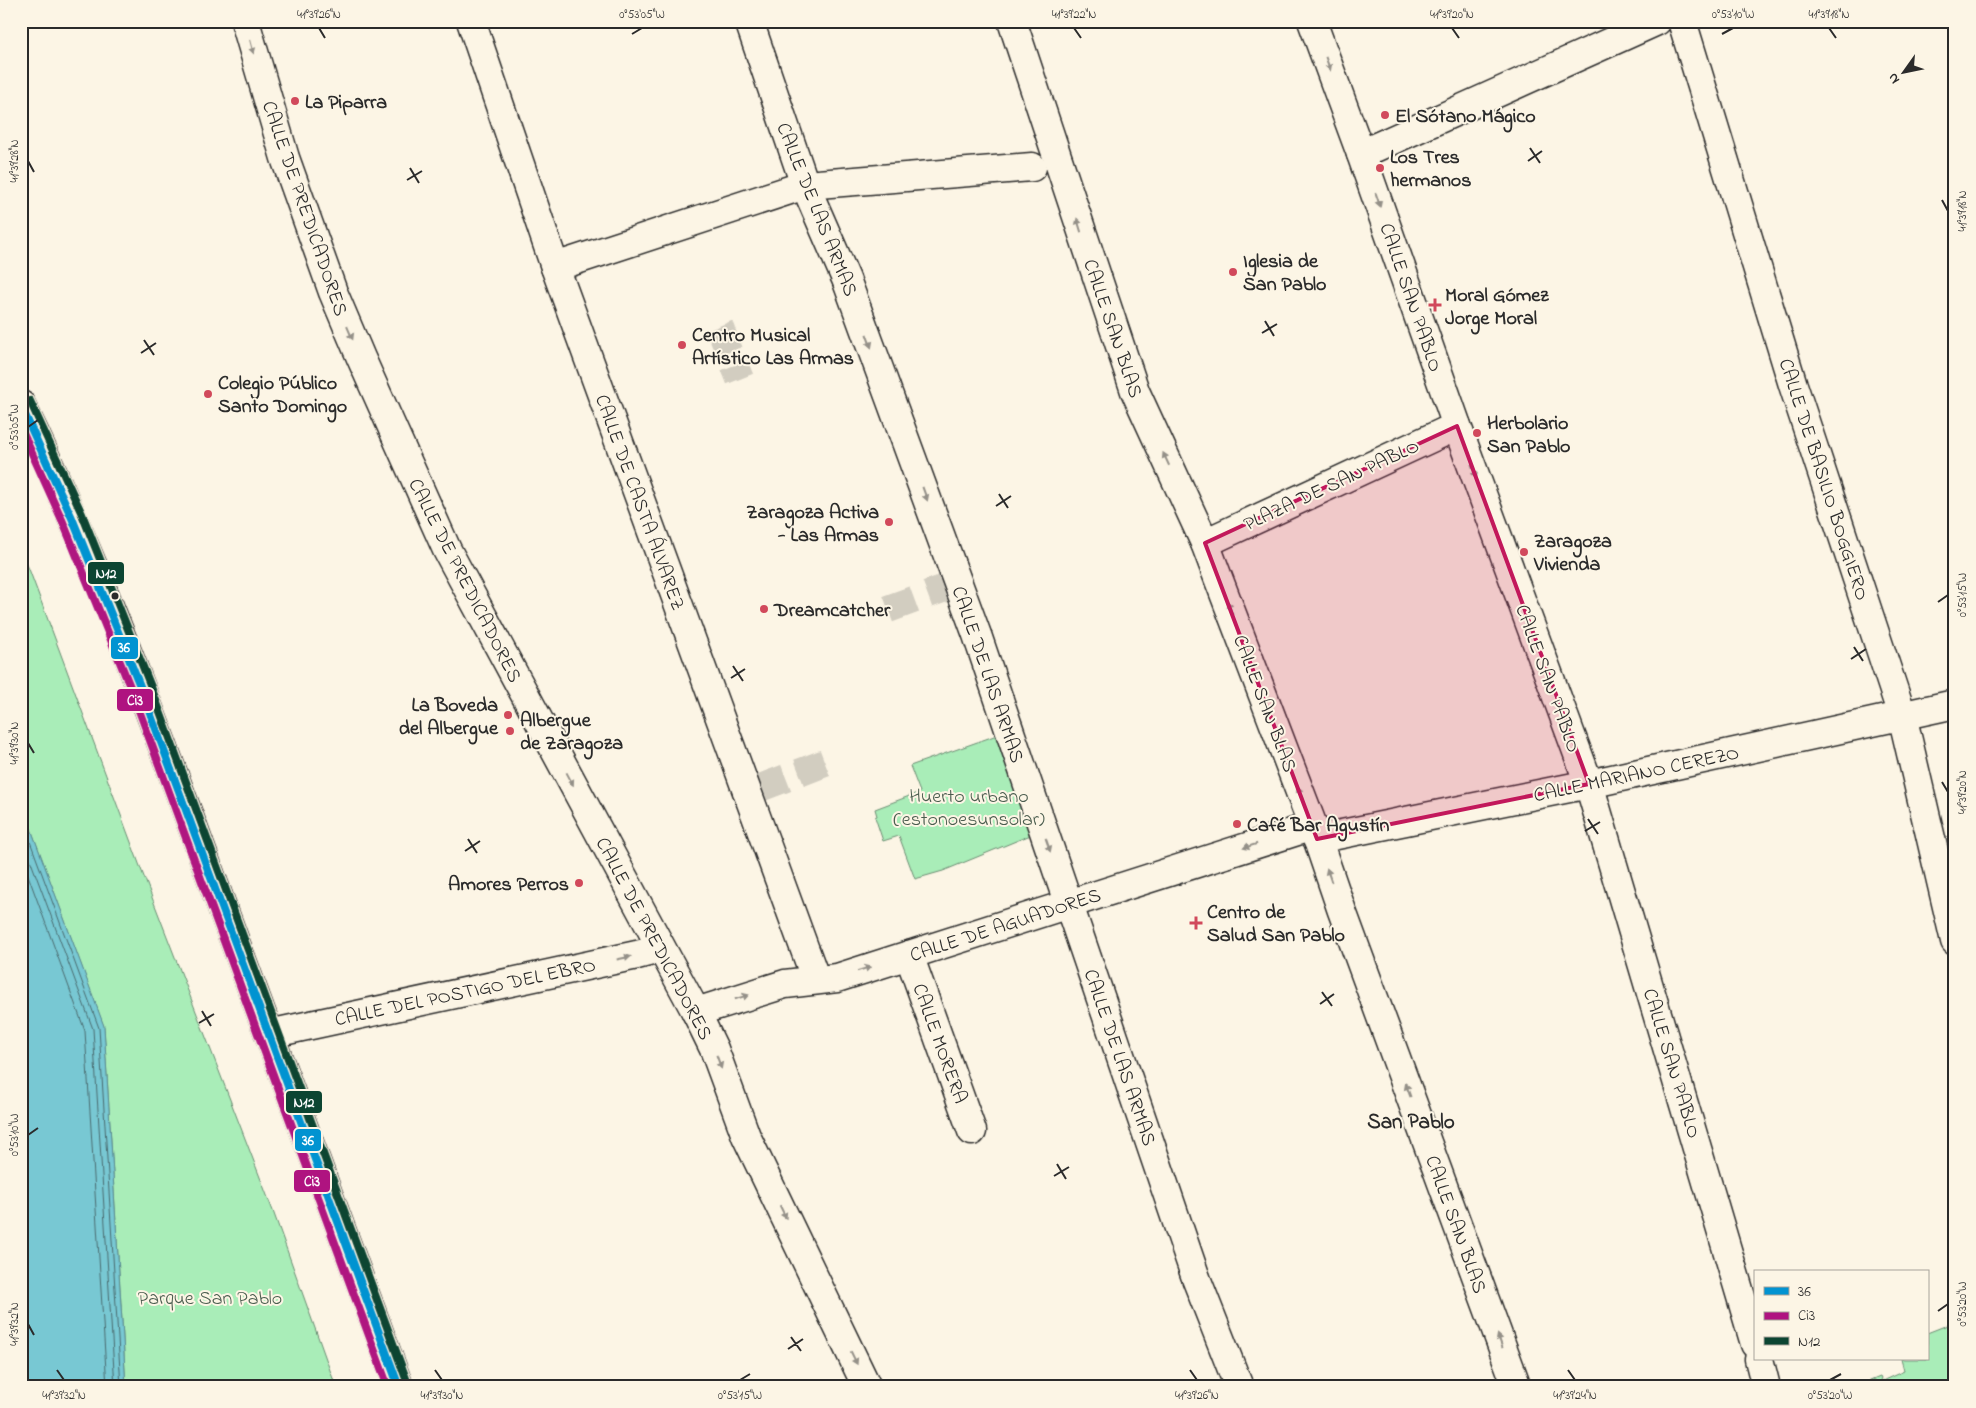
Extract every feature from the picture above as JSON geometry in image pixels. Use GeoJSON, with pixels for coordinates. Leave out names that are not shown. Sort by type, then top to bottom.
{"type":"FeatureCollection","features":[{"type":"Feature","properties":{"kind":"street","name":"CALLE DE PREDICADORES"},"geometry":{"type":"LineString","coordinates":[[245,21],[285,158],[333,292],[447,550],[696,1012],[714,1048],[746,1136],[868,1387]]}},
{"type":"Feature","properties":{"kind":"street","name":"CALLE DE CASTA ÁLVAREZ"},"geometry":{"type":"LineString","coordinates":[[471,21],[555,267],[754,791],[816,980]]}},
{"type":"Feature","properties":{"kind":"street","name":"CALLE DE LAS ARMAS"},"geometry":{"type":"LineString","coordinates":[[748,21],[805,186],[846,279],[951,586],[1068,904],[1196,1278],[1239,1387]]}},
{"type":"Feature","properties":{"kind":"street","name":"CALLE SAN BLAS"},"geometry":{"type":"LineString","coordinates":[[1012,21],[1135,391],[1205,543],[1315,832],[1342,911],[1517,1387]]}},
{"type":"Feature","properties":{"kind":"street","name":"CALLE SAN PABLO"},"geometry":{"type":"LineString","coordinates":[[1312,21],[1457,426],[1589,784],[1754,1341]]}},
{"type":"Feature","properties":{"kind":"street"},"geometry":{"type":"LineString","coordinates":[[1361,154],[1657,21]]}},
{"type":"Feature","properties":{"kind":"street","name":"CALLE DE BASILIO BOGGIERO"},"geometry":{"type":"LineString","coordinates":[[1682,21],[1793,385],[1902,715],[1955,941]]}},
{"type":"Feature","properties":{"kind":"street"},"geometry":{"type":"LineString","coordinates":[[555,267],[805,186],[1032,167]]}},
{"type":"Feature","properties":{"kind":"street"},"geometry":{"type":"LineString","coordinates":[[21,405],[57,478],[113,615],[400,1387]]}},
{"type":"Feature","properties":{"kind":"street","name":"PLAZA DE SAN PABLO"},"geometry":{"type":"LineString","coordinates":[[1205,543],[1457,426]]}},
{"type":"Feature","properties":{"kind":"street","name":"CALLE MARIANO CEREZO"},"geometry":{"type":"LineString","coordinates":[[1315,832],[1589,784],[1955,704]]}},
{"type":"Feature","properties":{"kind":"street","name":"CALLE DE AGUADORES"},"geometry":{"type":"LineString","coordinates":[[696,1012],[785,984],[837,978],[1068,904],[1315,832]]}},
{"type":"Feature","properties":{"kind":"street","name":"CALLE DEL POSTIGO DEL EBRO"},"geometry":{"type":"LineString","coordinates":[[269,1034],[637,955],[660,948]]}},
{"type":"Feature","properties":{"kind":"street","name":"CALLE MORERA"},"geometry":{"type":"LineString","coordinates":[[909,955],[972,1132]]}},
{"type":"Feature","properties":{"kind":"street"},"geometry":{"type":"LineString","coordinates":[[1759,1360],[1766,1387]]}},
{"type":"Feature","properties":{"kind":"highlighted area"},"geometry":{"type":"Polygon","coordinates":[[[1457,426],[1589,784],[1317,839],[1205,543],[1457,426]]]}},
{"type":"Feature","properties":{"kind":"green space","name":"Parque San Pablo"},"geometry":{"type":"Polygon","coordinates":[[[21,552],[273,1211],[336,1387],[126,1387],[104,1027],[21,802],[21,552]]]}},
{"type":"Feature","properties":{"kind":"green space","name":"Huerto urbano (estonoesunsolar)"},"geometry":{"type":"Polygon","coordinates":[[[997,735],[1033,834],[943,871],[915,879],[899,836],[883,841],[875,817],[877,816],[875,809],[920,792],[910,766],[997,735]]]}},
{"type":"Feature","properties":{"kind":"green space"},"geometry":{"type":"Polygon","coordinates":[[[1955,1322],[1955,1381],[1941,1387],[1855,1387],[1880,1377],[1882,1381],[1904,1371],[1901,1360],[1928,1360],[1928,1333],[1955,1322]]]}},
{"type":"Feature","properties":{"kind":"water"},"geometry":{"type":"Polygon","coordinates":[[[21,802],[104,1026],[126,1387],[21,1387],[21,802]]]}},
{"type":"Feature","properties":{"kind":"tunnel"},"geometry":{"type":"LineString","coordinates":[[719,326],[740,379]]}},
{"type":"Feature","properties":{"kind":"tunnel"},"geometry":{"type":"LineString","coordinates":[[888,609],[945,588]]}},
{"type":"Feature","properties":{"kind":"tunnel"},"geometry":{"type":"LineString","coordinates":[[760,788],[825,763]]}},
{"type":"Feature","properties":{"kind":"transit line","name":"N12"},"geometry":{"type":"LineString","coordinates":[[30,401],[82,514],[151,687],[408,1384]]}},
{"type":"Feature","properties":{"kind":"transit line","name":"36"},"geometry":{"type":"LineString","coordinates":[[21,406],[72,518],[142,691],[399,1387]]}},
{"type":"Feature","properties":{"kind":"transit line","name":"Ci3"},"geometry":{"type":"LineString","coordinates":[[21,429],[63,522],[133,694],[388,1387]]}},
{"type":"Feature","properties":{"kind":"place","name":"La Piparra"},"geometry":{"type":"Point","coordinates":[295,101]}},
{"type":"Feature","properties":{"kind":"place","name":"El Sótano Mágico"},"geometry":{"type":"Point","coordinates":[1385,115]}},
{"type":"Feature","properties":{"kind":"place","name":"Los Tres hermanos"},"geometry":{"type":"Point","coordinates":[1380,168]}},
{"type":"Feature","properties":{"kind":"place","name":"Iglesia de San Pablo"},"geometry":{"type":"Point","coordinates":[1233,272]}},
{"type":"Feature","properties":{"kind":"place","name":"Moral Gómez Jorge Moral"},"geometry":{"type":"Point","coordinates":[1435,305]}},
{"type":"Feature","properties":{"kind":"place","name":"Centro Musical Artístico Las Armas"},"geometry":{"type":"Point","coordinates":[682,345]}},
{"type":"Feature","properties":{"kind":"place","name":"Colegio Público Santo Domingo"},"geometry":{"type":"Point","coordinates":[208,394]}},
{"type":"Feature","properties":{"kind":"place","name":"Herbolario San Pablo"},"geometry":{"type":"Point","coordinates":[1477,433]}},
{"type":"Feature","properties":{"kind":"place","name":"Zaragoza Activa - Las Armas"},"geometry":{"type":"Point","coordinates":[889,522]}},
{"type":"Feature","properties":{"kind":"place","name":"Zaragoza Vivienda"},"geometry":{"type":"Point","coordinates":[1524,552]}},
{"type":"Feature","properties":{"kind":"place","name":"Dreamcatcher"},"geometry":{"type":"Point","coordinates":[764,609]}},
{"type":"Feature","properties":{"kind":"place","name":"La Boveda del Albergue"},"geometry":{"type":"Point","coordinates":[508,715]}},
{"type":"Feature","properties":{"kind":"place","name":"Albergue de Zaragoza"},"geometry":{"type":"Point","coordinates":[510,731]}},
{"type":"Feature","properties":{"kind":"place","name":"Café Bar Agustín"},"geometry":{"type":"Point","coordinates":[1237,824]}},
{"type":"Feature","properties":{"kind":"place","name":"Amores Perros"},"geometry":{"type":"Point","coordinates":[579,883]}},
{"type":"Feature","properties":{"kind":"place","name":"Centro de Salud San Pablo"},"geometry":{"type":"Point","coordinates":[1196,923]}},
{"type":"Feature","properties":{"kind":"district","name":"San Pablo"},"geometry":{"type":"Point","coordinates":[1411,1121]}}]}
